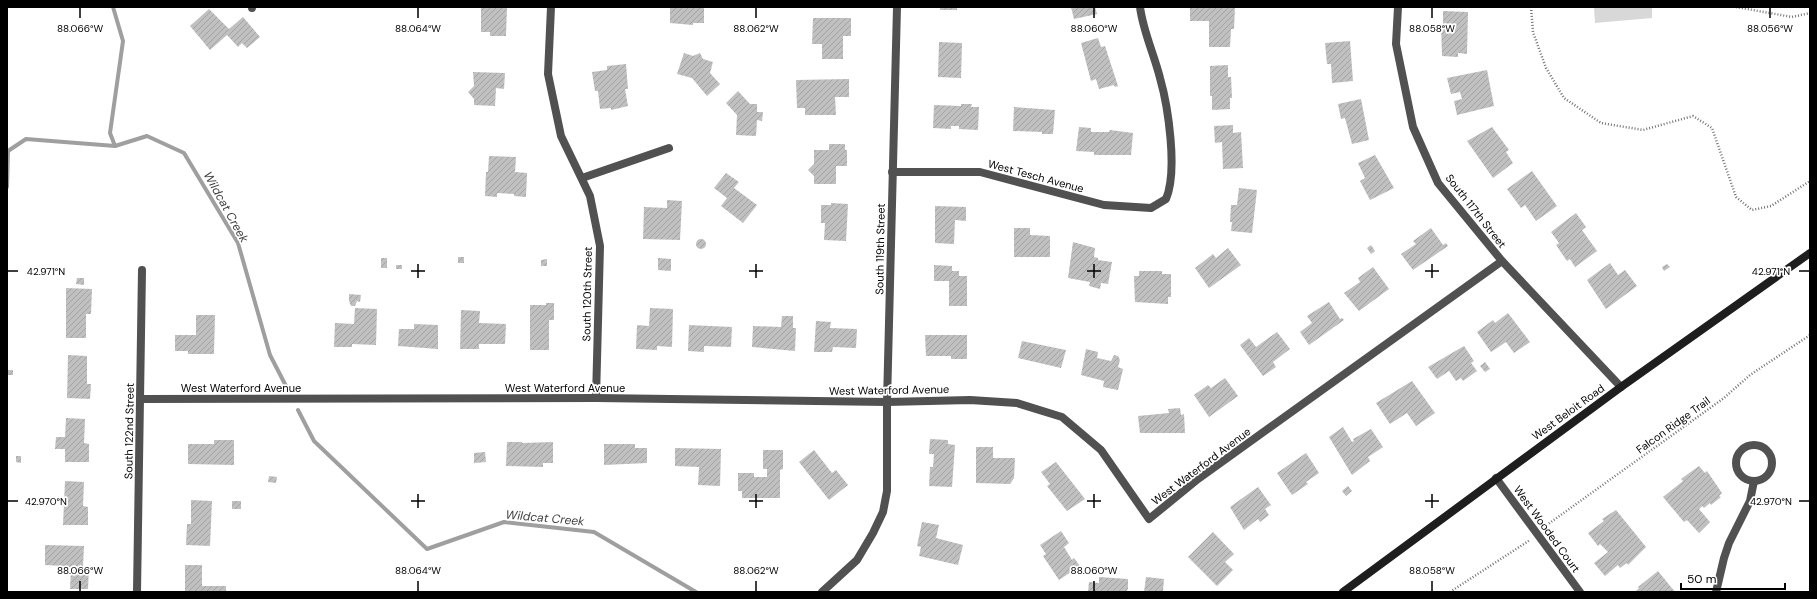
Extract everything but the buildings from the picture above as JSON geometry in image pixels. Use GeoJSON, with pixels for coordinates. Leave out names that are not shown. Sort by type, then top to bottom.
{"type":"FeatureCollection","features":[{"type":"Feature","properties":{"kind":"main road","name":"West Beloit Road"},"geometry":{"type":"LineString","coordinates":[[1342,592],[1621,387],[1810,253]]}},
{"type":"Feature","properties":{"kind":"street","name":"South 120th Street"},"geometry":{"type":"LineString","coordinates":[[551,7],[548,74],[561,136],[590,196],[600,246],[596,398]]}},
{"type":"Feature","properties":{"kind":"street","name":"South 119th Street"},"geometry":{"type":"LineString","coordinates":[[822,592],[857,560],[873,533],[883,512],[887,491],[887,402],[896,7]]}},
{"type":"Feature","properties":{"kind":"street","name":"West Tesch Avenue"},"geometry":{"type":"LineString","coordinates":[[892,172],[980,172],[1104,206],[1151,208],[1166,199],[1172,162],[1167,111],[1161,78],[1142,20],[1140,7]]}},
{"type":"Feature","properties":{"kind":"street","name":"South 117th Street"},"geometry":{"type":"LineString","coordinates":[[1398,7],[1396,44],[1413,127],[1438,183],[1502,261],[1621,387]]}},
{"type":"Feature","properties":{"kind":"street"},"geometry":{"type":"LineString","coordinates":[[582,178],[669,148]]}},
{"type":"Feature","properties":{"kind":"street","name":"West Waterford Avenue"},"geometry":{"type":"LineString","coordinates":[[141,399],[596,398],[887,402],[970,400],[1017,403],[1062,417],[1101,450],[1149,519],[1198,480],[1502,261]]}},
{"type":"Feature","properties":{"kind":"street","name":"South 122nd Street"},"geometry":{"type":"LineString","coordinates":[[137,592],[142,270]]}},
{"type":"Feature","properties":{"kind":"street"},"geometry":{"type":"LineString","coordinates":[[1754,444],[1766,449],[1769,452],[1772,461],[1768,475],[1754,481],[1743,476],[1739,472],[1736,460],[1742,449],[1754,444]]}},
{"type":"Feature","properties":{"kind":"street","name":"West Wooded Court"},"geometry":{"type":"LineString","coordinates":[[1496,478],[1580,592]]}},
{"type":"Feature","properties":{"kind":"street"},"geometry":{"type":"LineString","coordinates":[[1716,592],[1725,553],[1750,501],[1754,481]]}},
{"type":"Feature","properties":{"kind":"path"},"geometry":{"type":"LineString","coordinates":[[1531,7],[1534,32],[1546,68],[1564,98],[1600,123],[1643,130],[1693,116],[1712,128],[1720,156],[1736,196],[1752,210],[1771,206],[1810,181]]}},
{"type":"Feature","properties":{"kind":"path"},"geometry":{"type":"LineString","coordinates":[[1736,7],[1792,17],[1810,13]]}},
{"type":"Feature","properties":{"kind":"path","name":"Falcon Ridge Trail"},"geometry":{"type":"LineString","coordinates":[[1545,527],[1724,398],[1750,375],[1810,335]]}},
{"type":"Feature","properties":{"kind":"path"},"geometry":{"type":"LineString","coordinates":[[1450,592],[1529,540]]}},
{"type":"Feature","properties":{"kind":"shaded area"},"geometry":{"type":"Polygon","coordinates":[[[1594,7],[1652,7],[1652,18],[1595,23],[1594,7]]]}},
{"type":"Feature","properties":{"kind":"waterway"},"geometry":{"type":"LineString","coordinates":[[113,7],[123,41],[110,133],[115,146]]}},
{"type":"Feature","properties":{"kind":"waterway","name":"Wildcat Creek"},"geometry":{"type":"LineString","coordinates":[[7,187],[8,151],[26,139],[115,146],[147,136],[184,153],[238,243],[270,355],[287,388]]}},
{"type":"Feature","properties":{"kind":"waterway","name":"Wildcat Creek"},"geometry":{"type":"LineString","coordinates":[[298,410],[314,441],[427,549],[504,522],[594,532],[696,592]]}}]}
